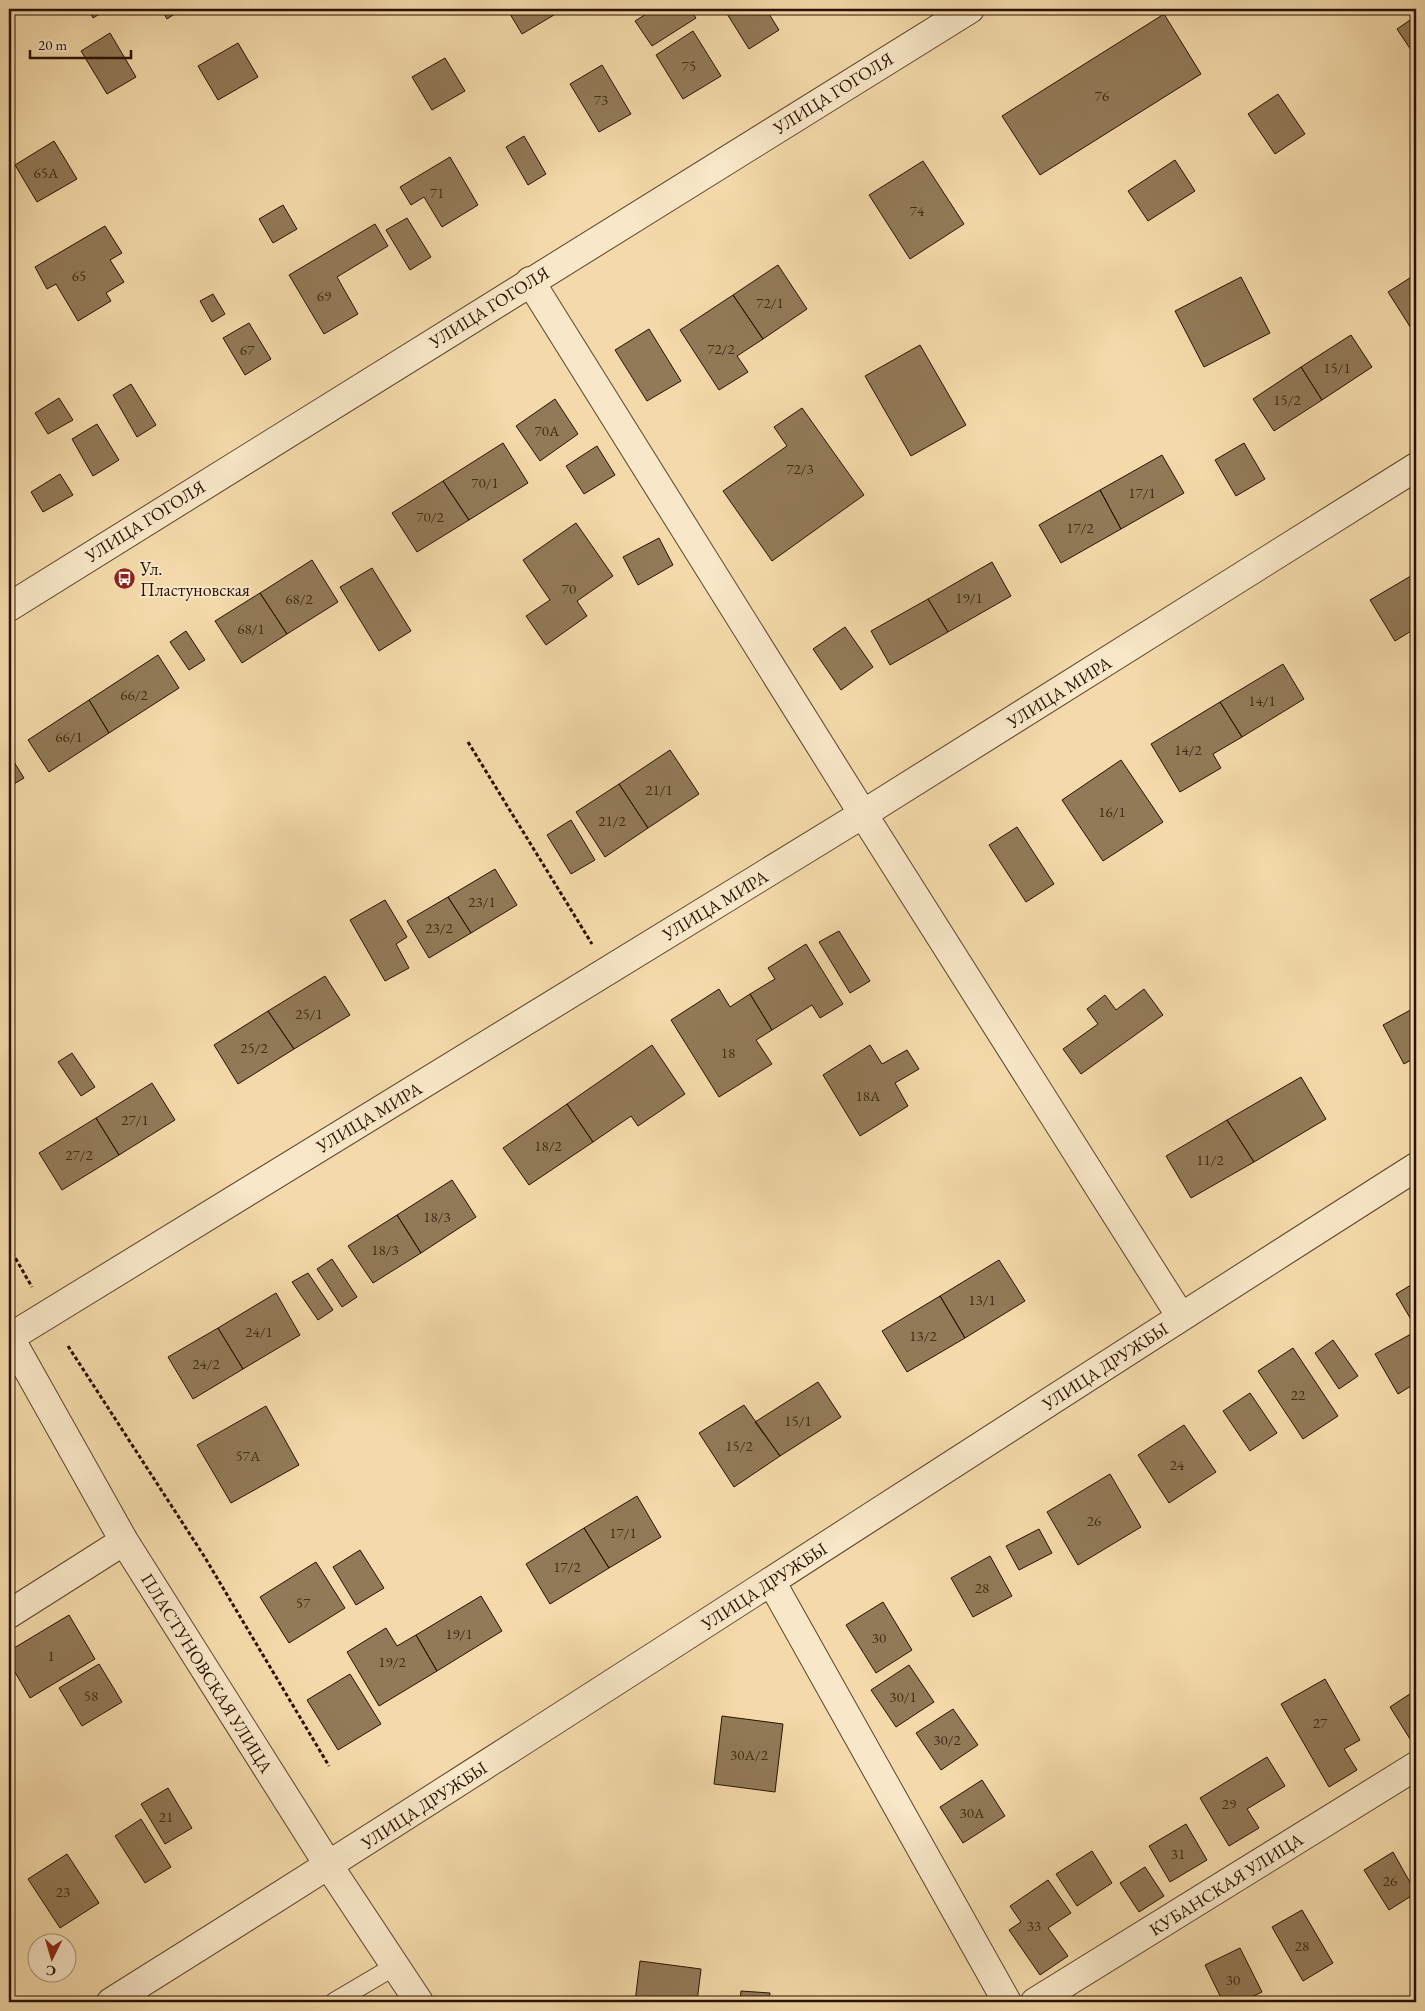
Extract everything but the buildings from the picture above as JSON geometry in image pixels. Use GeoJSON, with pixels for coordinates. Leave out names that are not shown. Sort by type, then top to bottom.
{"type":"FeatureCollection","features":[{"type":"Feature","properties":{"kind":"street","name":"УЛИЦА ГОГОЛЯ"},"geometry":{"type":"LineString","coordinates":[[9,607],[530,281],[970,9]]}},
{"type":"Feature","properties":{"kind":"street"},"geometry":{"type":"LineString","coordinates":[[530,281],[863,814],[1181,1317]]}},
{"type":"Feature","properties":{"kind":"street","name":"УЛИЦА МИРА"},"geometry":{"type":"LineString","coordinates":[[9,1337],[863,814],[1416,467]]}},
{"type":"Feature","properties":{"kind":"street","name":"УЛИЦА ДРУЖБЫ"},"geometry":{"type":"LineString","coordinates":[[111,2002],[329,1866],[1181,1317],[1416,1168]]}},
{"type":"Feature","properties":{"kind":"street","name":"ПЛАСТУНОВСКАЯ УЛИЦА"},"geometry":{"type":"LineString","coordinates":[[9,1337],[124,1541],[329,1866],[419,2002]]}},
{"type":"Feature","properties":{"kind":"street"},"geometry":{"type":"LineString","coordinates":[[9,1614],[124,1541]]}},
{"type":"Feature","properties":{"kind":"street"},"geometry":{"type":"LineString","coordinates":[[772,1581],[1007,2002]]}},
{"type":"Feature","properties":{"kind":"street","name":"КУБАНСКАЯ УЛИЦА"},"geometry":{"type":"LineString","coordinates":[[1035,2002],[1416,1766]]}},
{"type":"Feature","properties":{"kind":"lane"},"geometry":{"type":"LineString","coordinates":[[334,2002],[395,1966]]}},
{"type":"Feature","properties":{"kind":"path"},"geometry":{"type":"LineString","coordinates":[[468,742],[608,970]]}},
{"type":"Feature","properties":{"kind":"path"},"geometry":{"type":"LineString","coordinates":[[9,1247],[32,1288]]}},
{"type":"Feature","properties":{"kind":"path"},"geometry":{"type":"LineString","coordinates":[[68,1346],[204,1556],[329,1766]]}},
{"type":"Feature","properties":{"kind":"place","name":"Ул. Пластуновская"},"geometry":{"type":"Point","coordinates":[124,578]}}]}
